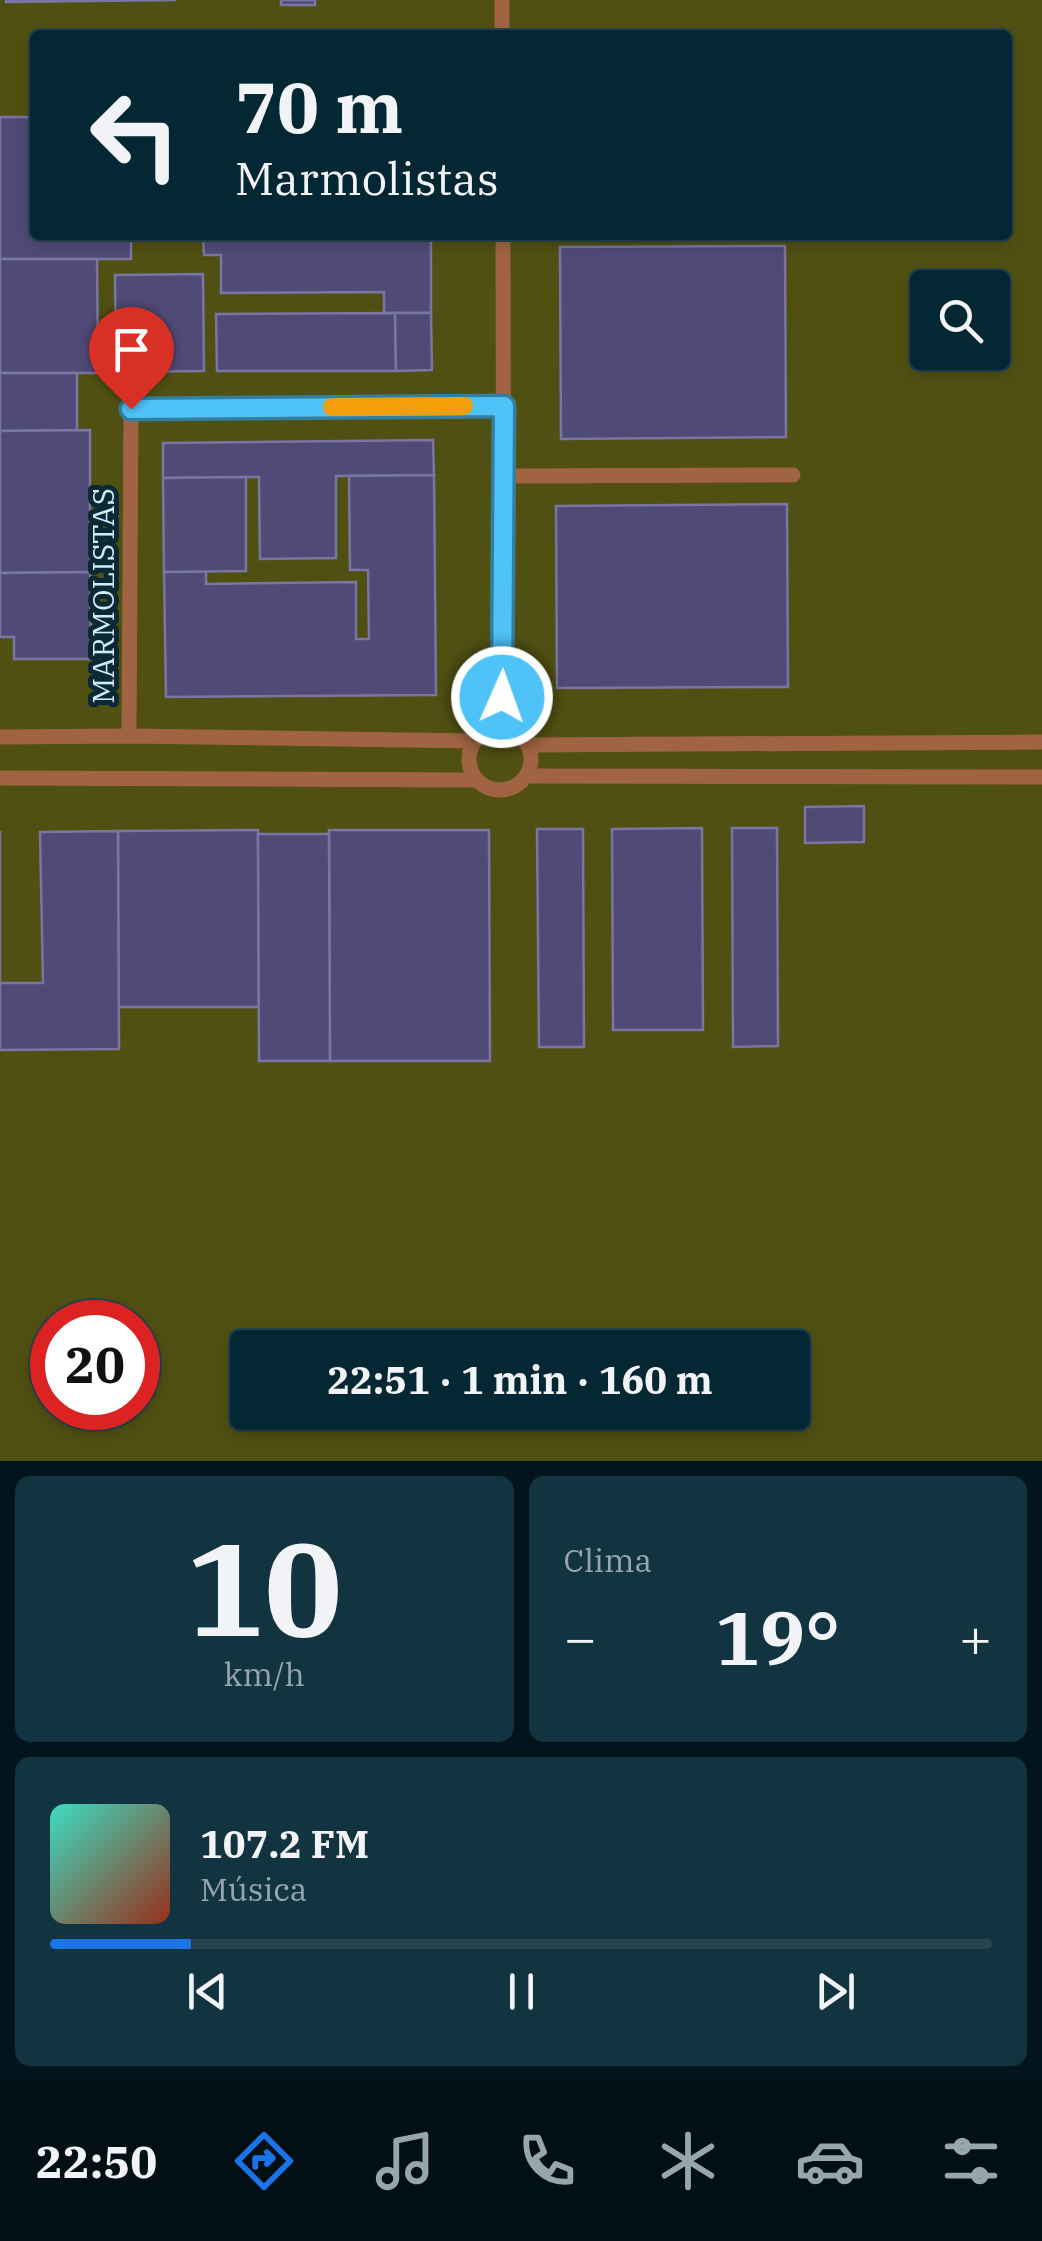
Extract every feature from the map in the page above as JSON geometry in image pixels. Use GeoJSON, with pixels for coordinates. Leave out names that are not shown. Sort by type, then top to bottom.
{"type":"FeatureCollection","features":[{"type":"Feature","properties":{"kind":"lane"},"geometry":{"type":"LineString","coordinates":[[502,0],[502,30]]}},
{"type":"Feature","properties":{"kind":"lane"},"geometry":{"type":"LineString","coordinates":[[500,728],[504,666],[503,240]]}},
{"type":"Feature","properties":{"kind":"lane","name":"MARMOLISTAS"},"geometry":{"type":"LineString","coordinates":[[129,736],[131,409],[504,406]]}},
{"type":"Feature","properties":{"kind":"lane"},"geometry":{"type":"LineString","coordinates":[[504,476],[793,475]]}},
{"type":"Feature","properties":{"kind":"lane"},"geometry":{"type":"LineString","coordinates":[[0,737],[474,741],[500,728],[516,733],[528,745],[532,761],[526,776],[503,790],[493,790],[477,780],[0,778]]}},
{"type":"Feature","properties":{"kind":"lane"},"geometry":{"type":"LineString","coordinates":[[474,741],[469,761],[477,780]]}},
{"type":"Feature","properties":{"kind":"lane"},"geometry":{"type":"LineString","coordinates":[[528,745],[1042,742]]}},
{"type":"Feature","properties":{"kind":"lane"},"geometry":{"type":"LineString","coordinates":[[526,776],[1042,777]]}},
{"type":"Feature","properties":{"kind":"shaded area"},"geometry":{"type":"Polygon","coordinates":[[[0,0],[1042,0],[1042,1461],[0,1461],[0,0]]]}},
{"type":"Feature","properties":{"kind":"building"},"geometry":{"type":"Polygon","coordinates":[[[6,0],[176,0],[6,2],[6,0]]]}},
{"type":"Feature","properties":{"kind":"building"},"geometry":{"type":"Polygon","coordinates":[[[281,0],[315,0],[315,5],[281,5],[281,0]]]}},
{"type":"Feature","properties":{"kind":"building"},"geometry":{"type":"Polygon","coordinates":[[[0,117],[30,117],[30,240],[131,240],[131,259],[0,259],[0,117]]]}},
{"type":"Feature","properties":{"kind":"building"},"geometry":{"type":"Polygon","coordinates":[[[203,240],[431,240],[431,313],[384,313],[384,292],[221,293],[221,255],[204,255],[203,240]]]}},
{"type":"Feature","properties":{"kind":"building"},"geometry":{"type":"Polygon","coordinates":[[[785,246],[786,437],[561,439],[560,247],[785,246]]]}},
{"type":"Feature","properties":{"kind":"building"},"geometry":{"type":"Polygon","coordinates":[[[0,259],[97,259],[98,373],[0,373],[0,259]]]}},
{"type":"Feature","properties":{"kind":"building"},"geometry":{"type":"Polygon","coordinates":[[[203,274],[204,371],[116,372],[115,275],[203,274]]]}},
{"type":"Feature","properties":{"kind":"building"},"geometry":{"type":"Polygon","coordinates":[[[395,313],[396,371],[217,371],[216,314],[395,313]]]}},
{"type":"Feature","properties":{"kind":"building"},"geometry":{"type":"Polygon","coordinates":[[[395,313],[431,313],[432,370],[396,371],[395,313]]]}},
{"type":"Feature","properties":{"kind":"building"},"geometry":{"type":"Polygon","coordinates":[[[0,373],[77,373],[77,430],[0,431],[0,373]]]}},
{"type":"Feature","properties":{"kind":"building"},"geometry":{"type":"Polygon","coordinates":[[[90,430],[90,572],[0,573],[0,431],[90,430]]]}},
{"type":"Feature","properties":{"kind":"building"},"geometry":{"type":"Polygon","coordinates":[[[433,440],[434,475],[336,476],[336,558],[260,559],[259,477],[163,478],[163,443],[433,440]]]}},
{"type":"Feature","properties":{"kind":"building"},"geometry":{"type":"Polygon","coordinates":[[[434,475],[436,695],[166,697],[164,572],[206,571],[206,584],[356,582],[356,639],[369,639],[368,570],[350,570],[349,476],[434,475]]]}},
{"type":"Feature","properties":{"kind":"building"},"geometry":{"type":"Polygon","coordinates":[[[246,477],[246,571],[164,572],[163,478],[246,477]]]}},
{"type":"Feature","properties":{"kind":"building"},"geometry":{"type":"Polygon","coordinates":[[[787,504],[788,687],[557,688],[556,506],[787,504]]]}},
{"type":"Feature","properties":{"kind":"building"},"geometry":{"type":"Polygon","coordinates":[[[90,572],[91,659],[14,659],[14,637],[0,637],[0,573],[90,572]]]}},
{"type":"Feature","properties":{"kind":"building"},"geometry":{"type":"Polygon","coordinates":[[[864,806],[864,842],[805,843],[805,807],[864,806]]]}},
{"type":"Feature","properties":{"kind":"building"},"geometry":{"type":"Polygon","coordinates":[[[702,828],[703,1030],[613,1030],[612,829],[702,828]]]}},
{"type":"Feature","properties":{"kind":"building"},"geometry":{"type":"Polygon","coordinates":[[[732,828],[777,828],[778,1046],[733,1047],[732,828]]]}},
{"type":"Feature","properties":{"kind":"building"},"geometry":{"type":"Polygon","coordinates":[[[537,829],[583,829],[584,1047],[539,1047],[537,829]]]}},
{"type":"Feature","properties":{"kind":"building"},"geometry":{"type":"Polygon","coordinates":[[[258,830],[259,1007],[118,1007],[118,831],[258,830]]]}},
{"type":"Feature","properties":{"kind":"building"},"geometry":{"type":"Polygon","coordinates":[[[329,830],[489,830],[490,1061],[330,1061],[329,830]]]}},
{"type":"Feature","properties":{"kind":"building"},"geometry":{"type":"Polygon","coordinates":[[[118,831],[119,1049],[0,1050],[0,983],[43,983],[40,832],[118,831]]]}},
{"type":"Feature","properties":{"kind":"building"},"geometry":{"type":"Polygon","coordinates":[[[258,834],[329,834],[330,1061],[259,1061],[258,834]]]}},
{"type":"Feature","properties":{"kind":"slow traffic"},"geometry":{"type":"LineString","coordinates":[[332,407],[464,406]]}},
{"type":"Feature","properties":{"kind":"route"},"geometry":{"type":"LineString","coordinates":[[131,409],[504,406],[502,697]]}}]}
